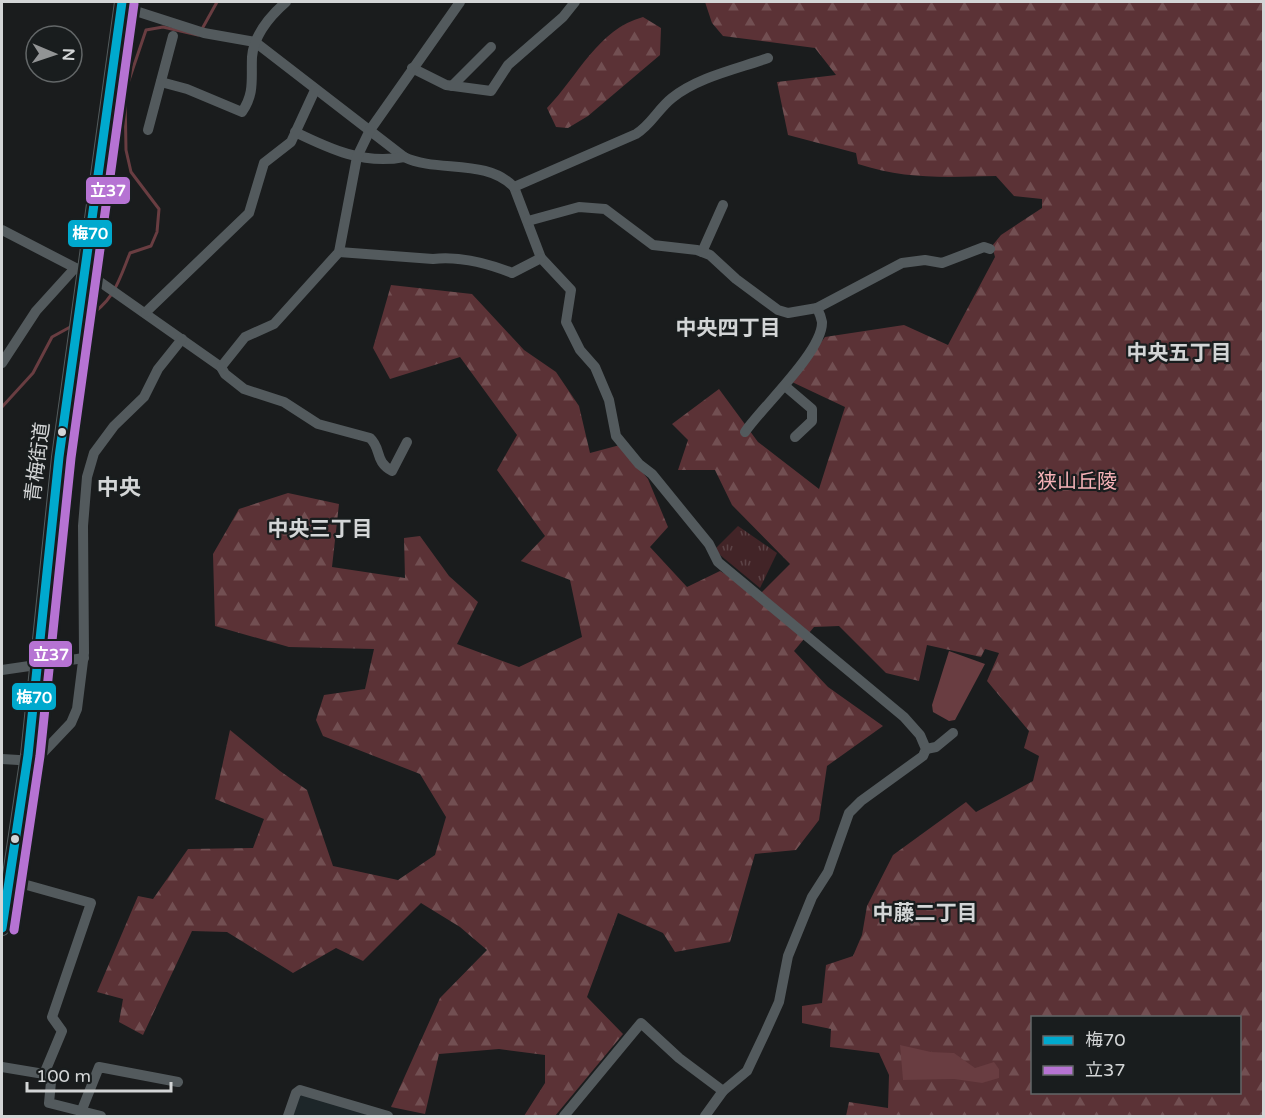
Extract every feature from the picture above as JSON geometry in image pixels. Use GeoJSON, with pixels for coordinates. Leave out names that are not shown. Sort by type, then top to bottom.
{"type":"FeatureCollection","features":[{"type":"Feature","properties":{"kind":"main road","name":"青梅街道"},"geometry":{"type":"LineString","coordinates":[[2,928],[6,888],[27,762],[60,457],[78,322],[80,271],[117,3]]}},
{"type":"Feature","properties":{"kind":"street"},"geometry":{"type":"LineString","coordinates":[[161,82],[187,89],[242,112],[253,90],[252,56],[255,42],[265,24],[286,2]]}},
{"type":"Feature","properties":{"kind":"street"},"geometry":{"type":"LineString","coordinates":[[221,367],[245,337],[274,324],[339,252],[357,157],[370,130],[460,2]]}},
{"type":"Feature","properties":{"kind":"street"},"geometry":{"type":"LineString","coordinates":[[412,68],[452,86],[491,91],[508,65],[563,17],[575,2]]}},
{"type":"Feature","properties":{"kind":"street"},"geometry":{"type":"LineString","coordinates":[[117,3],[200,32],[255,42],[404,157],[418,164],[456,166],[494,173],[514,187],[541,258],[571,290],[566,322],[580,350],[595,367],[609,400],[616,436],[639,464],[652,474],[709,544],[718,562],[904,717],[920,735],[926,749],[923,756],[861,801],[849,813],[832,865],[813,897],[790,950],[779,1002],[747,1071],[723,1091],[705,1116]]}},
{"type":"Feature","properties":{"kind":"street"},"geometry":{"type":"LineString","coordinates":[[148,130],[173,36]]}},
{"type":"Feature","properties":{"kind":"street"},"geometry":{"type":"LineString","coordinates":[[452,86],[491,46]]}},
{"type":"Feature","properties":{"kind":"street"},"geometry":{"type":"LineString","coordinates":[[514,187],[636,134],[646,128],[658,111],[683,90],[768,57]]}},
{"type":"Feature","properties":{"kind":"street"},"geometry":{"type":"LineString","coordinates":[[146,312],[249,213],[264,163],[291,142],[315,90]]}},
{"type":"Feature","properties":{"kind":"street"},"geometry":{"type":"LineString","coordinates":[[295,132],[337,153],[357,157],[391,159],[404,157]]}},
{"type":"Feature","properties":{"kind":"street"},"geometry":{"type":"LineString","coordinates":[[702,252],[723,205]]}},
{"type":"Feature","properties":{"kind":"street"},"geometry":{"type":"LineString","coordinates":[[528,221],[579,207],[595,207],[615,215],[653,245],[702,252],[782,313],[805,312],[818,308],[902,263],[925,260],[942,263],[984,248],[990,249]]}},
{"type":"Feature","properties":{"kind":"street"},"geometry":{"type":"LineString","coordinates":[[2,230],[80,271],[146,312],[221,367],[225,374],[244,389],[284,402],[318,424],[370,438],[375,443],[377,458],[392,471],[407,442]]}},
{"type":"Feature","properties":{"kind":"street"},"geometry":{"type":"LineString","coordinates":[[339,252],[447,258],[490,264],[512,273],[541,258]]}},
{"type":"Feature","properties":{"kind":"street"},"geometry":{"type":"LineString","coordinates":[[2,363],[36,311],[80,271]]}},
{"type":"Feature","properties":{"kind":"street"},"geometry":{"type":"LineString","coordinates":[[745,432],[758,414],[785,386],[818,338],[822,321],[818,308]]}},
{"type":"Feature","properties":{"kind":"street"},"geometry":{"type":"LineString","coordinates":[[2,759],[35,761],[71,723],[77,709],[84,658],[83,526],[87,477],[94,453],[114,426],[144,397],[158,369],[182,339]]}},
{"type":"Feature","properties":{"kind":"street"},"geometry":{"type":"LineString","coordinates":[[785,386],[812,409],[812,421],[795,437]]}},
{"type":"Feature","properties":{"kind":"street"},"geometry":{"type":"LineString","coordinates":[[2,670],[84,658]]}},
{"type":"Feature","properties":{"kind":"street"},"geometry":{"type":"LineString","coordinates":[[926,749],[936,747],[953,733]]}},
{"type":"Feature","properties":{"kind":"street"},"geometry":{"type":"LineString","coordinates":[[6,888],[91,903],[52,1017],[62,1031],[44,1074]]}},
{"type":"Feature","properties":{"kind":"street"},"geometry":{"type":"LineString","coordinates":[[564,1116],[641,1023],[679,1058],[723,1091]]}},
{"type":"Feature","properties":{"kind":"street"},"geometry":{"type":"LineString","coordinates":[[2,1067],[44,1074],[51,1082],[49,1103],[76,1113],[101,1116]]}},
{"type":"Feature","properties":{"kind":"street"},"geometry":{"type":"LineString","coordinates":[[76,1113],[99,1067],[178,1082]]}},
{"type":"Feature","properties":{"kind":"street"},"geometry":{"type":"LineString","coordinates":[[288,1116],[296,1094],[300,1090],[388,1116]]}},
{"type":"Feature","properties":{"kind":"shaded area"},"geometry":{"type":"Polygon","coordinates":[[[949,651],[985,664],[955,720],[949,721],[933,712],[932,705],[949,651]]]}},
{"type":"Feature","properties":{"kind":"shaded area"},"geometry":{"type":"Polygon","coordinates":[[[900,1045],[931,1052],[954,1053],[975,1068],[994,1062],[999,1069],[999,1078],[982,1083],[954,1079],[903,1080],[900,1045]]]}},
{"type":"Feature","properties":{"kind":"shaded area"},"geometry":{"type":"Polygon","coordinates":[[[300,1092],[371,1116],[289,1116],[300,1092]]]}},
{"type":"Feature","properties":{"kind":"green space","name":"狭山丘陵"},"geometry":{"type":"Polygon","coordinates":[[[705,2],[1263,2],[1263,1116],[846,1116],[849,1102],[888,1108],[889,1075],[879,1053],[830,1047],[831,1029],[802,1023],[802,1006],[822,1003],[826,965],[853,956],[862,935],[867,906],[893,855],[966,802],[976,812],[1033,781],[1039,756],[1024,748],[1029,731],[987,681],[999,653],[985,649],[981,657],[927,645],[919,681],[886,673],[839,626],[814,627],[794,651],[828,687],[883,726],[827,766],[819,820],[796,850],[755,854],[730,942],[675,952],[663,933],[618,913],[587,997],[623,1034],[555,1116],[524,1116],[545,1083],[545,1055],[499,1049],[439,1054],[425,1114],[391,1107],[440,998],[487,950],[460,927],[421,903],[363,961],[336,948],[293,973],[227,932],[192,931],[143,1035],[119,1022],[123,999],[97,992],[138,896],[153,899],[188,849],[253,848],[264,819],[215,799],[230,730],[307,790],[333,866],[398,880],[435,855],[446,817],[420,774],[323,736],[316,720],[324,695],[365,689],[374,649],[289,647],[215,626],[213,554],[239,509],[288,493],[339,504],[332,567],[405,578],[404,538],[420,536],[449,576],[478,602],[457,644],[519,667],[582,637],[570,580],[521,561],[545,536],[497,470],[517,435],[460,357],[390,379],[373,348],[391,285],[472,294],[524,350],[556,372],[579,406],[590,453],[620,445],[648,479],[668,527],[650,547],[687,587],[720,571],[760,594],[790,564],[732,505],[715,470],[678,470],[688,440],[672,424],[719,389],[758,442],[819,489],[845,407],[792,382],[825,337],[904,325],[948,345],[995,257],[992,246],[1001,235],[1042,208],[1042,199],[1014,196],[996,176],[960,177],[893,173],[858,164],[856,153],[788,135],[777,82],[836,75],[815,48],[723,36],[712,23],[705,2]]]}},
{"type":"Feature","properties":{"kind":"green space"},"geometry":{"type":"Polygon","coordinates":[[[643,17],[661,28],[660,55],[588,116],[568,128],[556,127],[547,108],[601,43],[627,23],[643,17]]]}},
{"type":"Feature","properties":{"kind":"green space"},"geometry":{"type":"Polygon","coordinates":[[[738,526],[777,553],[760,588],[714,550],[738,526]]]}},
{"type":"Feature","properties":{"kind":"waterway"},"geometry":{"type":"LineString","coordinates":[[202,29],[217,2]]}},
{"type":"Feature","properties":{"kind":"waterway"},"geometry":{"type":"LineString","coordinates":[[85,319],[109,298],[130,253],[151,246],[157,232],[159,209],[131,172],[126,150],[125,92],[146,30],[163,27],[198,35]]}},
{"type":"Feature","properties":{"kind":"waterway"},"geometry":{"type":"LineString","coordinates":[[2,407],[33,373],[52,337],[72,326]]}},
{"type":"Feature","properties":{"kind":"transit line","name":"梅70"},"geometry":{"type":"LineString","coordinates":[[2,928],[28,755],[59,457],[122,2]]}},
{"type":"Feature","properties":{"kind":"transit line","name":"立37"},"geometry":{"type":"LineString","coordinates":[[14,930],[40,756],[71,458],[134,4]]}},
{"type":"Feature","properties":{"kind":"district","name":"中央四丁目"},"geometry":{"type":"Point","coordinates":[728,328]}},
{"type":"Feature","properties":{"kind":"district","name":"中央五丁目"},"geometry":{"type":"Point","coordinates":[1179,353]}},
{"type":"Feature","properties":{"kind":"district","name":"中央"},"geometry":{"type":"Point","coordinates":[119,488]}},
{"type":"Feature","properties":{"kind":"district","name":"中央三丁目"},"geometry":{"type":"Point","coordinates":[320,529]}},
{"type":"Feature","properties":{"kind":"district","name":"中藤二丁目"},"geometry":{"type":"Point","coordinates":[925,913]}}]}
